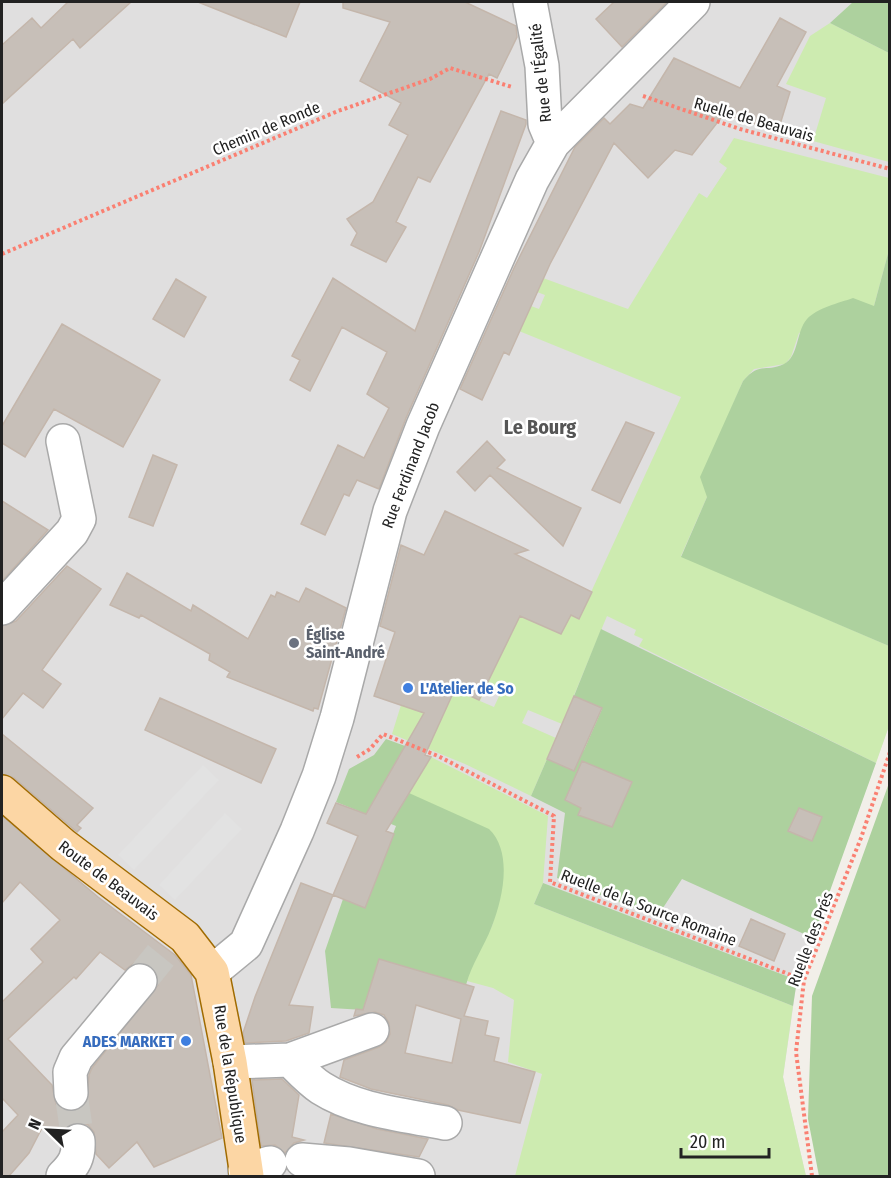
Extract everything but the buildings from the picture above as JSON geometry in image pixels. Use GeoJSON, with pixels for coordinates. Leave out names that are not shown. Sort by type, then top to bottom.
{"type":"FeatureCollection","features":[{"type":"Feature","properties":{"kind":"main road","name":"Route de Beauvais"},"geometry":{"type":"LineString","coordinates":[[2,792],[173,941],[199,952],[212,972]]}},
{"type":"Feature","properties":{"kind":"main road","name":"Rue de la République"},"geometry":{"type":"LineString","coordinates":[[212,972],[254,1170]]}},
{"type":"Feature","properties":{"kind":"street","name":"Rue de l'Égalité"},"geometry":{"type":"LineString","coordinates":[[530,2],[539,43],[545,124],[553,143]]}},
{"type":"Feature","properties":{"kind":"street","name":"Rue Ferdinand Jacob"},"geometry":{"type":"LineString","coordinates":[[212,972],[236,955],[254,930],[297,831],[326,752],[390,512],[423,426],[501,250],[553,143],[693,2]]}},
{"type":"Feature","properties":{"kind":"street"},"geometry":{"type":"LineString","coordinates":[[2,608],[72,532],[79,519],[63,441]]}},
{"type":"Feature","properties":{"kind":"street"},"geometry":{"type":"LineString","coordinates":[[71,1093],[70,1072],[76,1058],[140,981]]}},
{"type":"Feature","properties":{"kind":"street"},"geometry":{"type":"LineString","coordinates":[[230,1062],[291,1060],[372,1030]]}},
{"type":"Feature","properties":{"kind":"street"},"geometry":{"type":"LineString","coordinates":[[291,1060],[321,1088],[338,1097],[379,1109],[445,1123]]}},
{"type":"Feature","properties":{"kind":"street"},"geometry":{"type":"LineString","coordinates":[[63,1176],[75,1165],[79,1151],[78,1141]]}},
{"type":"Feature","properties":{"kind":"street"},"geometry":{"type":"LineString","coordinates":[[302,1160],[349,1164],[418,1176]]}},
{"type":"Feature","properties":{"kind":"path","name":"Chemin de Ronde"},"geometry":{"type":"LineString","coordinates":[[2,254],[338,111],[430,79],[450,68],[544,96]]}},
{"type":"Feature","properties":{"kind":"path","name":"Ruelle de Beauvais"},"geometry":{"type":"LineString","coordinates":[[620,76],[637,94],[676,108],[740,129],[890,169]]}},
{"type":"Feature","properties":{"kind":"path","name":"Ruelle de la Source Romaine"},"geometry":{"type":"LineString","coordinates":[[326,752],[354,757],[363,755],[383,734],[438,756],[554,816],[550,882],[804,980]]}},
{"type":"Feature","properties":{"kind":"path","name":"Ruelle des Prés"},"geometry":{"type":"LineString","coordinates":[[812,1176],[796,1052],[804,980],[861,838],[890,752]]}},
{"type":"Feature","properties":{"kind":"shaded area"},"geometry":{"type":"Polygon","coordinates":[[[2,2],[889,2],[889,726],[797,980],[783,1077],[806,1176],[2,1176],[2,2]]]}},
{"type":"Feature","properties":{"kind":"shaded area"},"geometry":{"type":"Polygon","coordinates":[[[203,765],[219,780],[134,870],[118,855],[203,765]]]}},
{"type":"Feature","properties":{"kind":"shaded area"},"geometry":{"type":"Polygon","coordinates":[[[225,813],[242,829],[175,900],[159,885],[225,813]]]}},
{"type":"Feature","properties":{"kind":"green space"},"geometry":{"type":"Polygon","coordinates":[[[853,2],[889,2],[889,53],[830,23],[853,2]]]}},
{"type":"Feature","properties":{"kind":"green space"},"geometry":{"type":"Polygon","coordinates":[[[830,23],[889,53],[889,162],[813,141],[826,98],[786,84],[810,36],[830,23]]]}},
{"type":"Feature","properties":{"kind":"green space"},"geometry":{"type":"Polygon","coordinates":[[[734,138],[889,178],[889,250],[874,306],[799,333],[791,357],[785,364],[754,369],[743,381],[728,416],[707,497],[681,556],[889,646],[889,726],[876,763],[639,646],[643,639],[634,635],[636,630],[607,616],[562,724],[528,710],[522,723],[556,738],[531,796],[465,764],[392,734],[401,705],[421,707],[442,717],[471,658],[510,636],[532,592],[580,616],[681,397],[519,331],[531,306],[539,309],[545,295],[537,292],[543,278],[628,309],[699,193],[707,198],[727,168],[719,162],[734,138]],[[487,685],[480,701],[494,707],[501,692],[487,685]]]}},
{"type":"Feature","properties":{"kind":"green space"},"geometry":{"type":"Polygon","coordinates":[[[889,250],[889,646],[681,557],[707,497],[700,477],[743,381],[758,369],[784,364],[789,360],[803,324],[816,312],[853,298],[874,306],[889,250]]]}},
{"type":"Feature","properties":{"kind":"green space"},"geometry":{"type":"Polygon","coordinates":[[[601,629],[876,763],[813,938],[682,879],[657,917],[557,878],[565,813],[531,796],[547,759],[566,767],[584,750],[602,709],[574,696],[601,629]]]}},
{"type":"Feature","properties":{"kind":"green space"},"geometry":{"type":"Polygon","coordinates":[[[386,739],[405,746],[383,785],[409,793],[489,829],[496,839],[501,850],[504,876],[500,902],[466,985],[364,1010],[331,1008],[325,951],[343,899],[365,908],[396,826],[336,802],[349,769],[374,755],[386,739]]]}},
{"type":"Feature","properties":{"kind":"green space"},"geometry":{"type":"Polygon","coordinates":[[[431,757],[548,816],[543,883],[534,904],[793,1006],[783,1077],[806,1176],[515,1176],[542,1074],[508,1062],[514,1000],[493,988],[467,981],[470,968],[492,926],[500,897],[409,793],[431,757]]]}},
{"type":"Feature","properties":{"kind":"green space"},"geometry":{"type":"Polygon","coordinates":[[[889,783],[889,1176],[819,1176],[808,1119],[812,996],[889,783]]]}},
{"type":"Feature","properties":{"kind":"green space"},"geometry":{"type":"Polygon","coordinates":[[[543,883],[797,980],[793,1006],[534,904],[543,883]]]}},
{"type":"Feature","properties":{"kind":"tunnel"},"geometry":{"type":"LineString","coordinates":[[140,981],[166,949]]}},
{"type":"Feature","properties":{"kind":"tunnel"},"geometry":{"type":"LineString","coordinates":[[71,1093],[78,1141]]}},
{"type":"Feature","properties":{"kind":"place","name":"Église Saint-André"},"geometry":{"type":"Point","coordinates":[294,643]}},
{"type":"Feature","properties":{"kind":"place","name":"L'Atelier de So"},"geometry":{"type":"Point","coordinates":[408,688]}},
{"type":"Feature","properties":{"kind":"place","name":"ADES MARKET"},"geometry":{"type":"Point","coordinates":[186,1041]}},
{"type":"Feature","properties":{"kind":"district","name":"Le Bourg"},"geometry":{"type":"Point","coordinates":[540,427]}}]}
